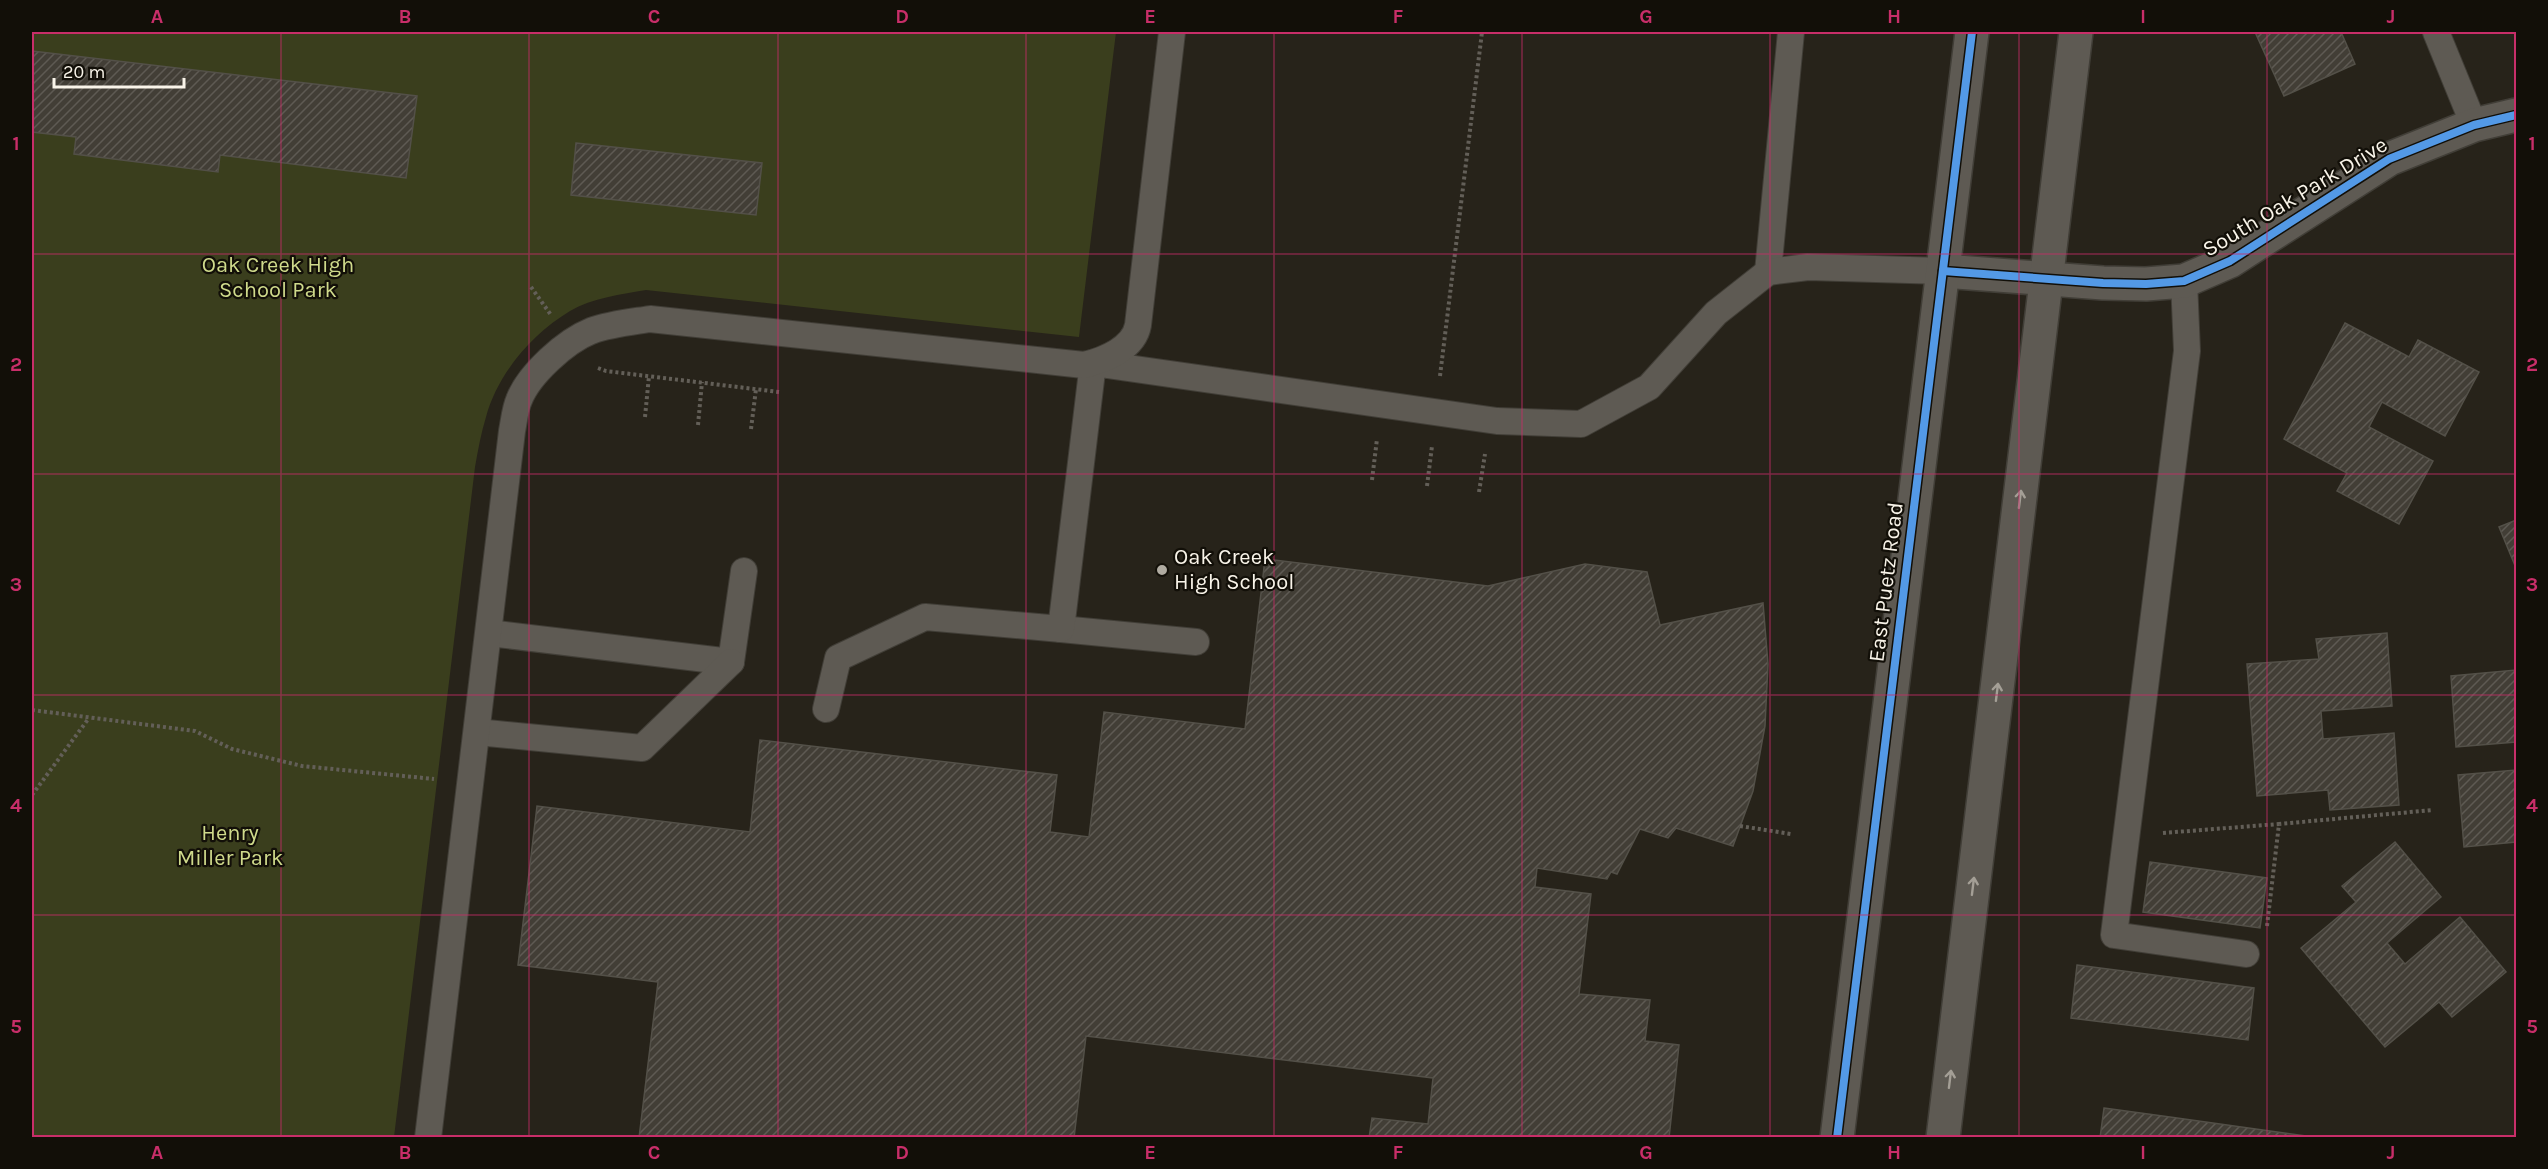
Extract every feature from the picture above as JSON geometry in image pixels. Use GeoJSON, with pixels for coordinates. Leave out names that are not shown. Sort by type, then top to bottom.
{"type":"FeatureCollection","features":[{"type":"Feature","properties":{"kind":"street","name":"East Puetz Road"},"geometry":{"type":"LineString","coordinates":[[1837,1137],[1972,32]]}},
{"type":"Feature","properties":{"kind":"street"},"geometry":{"type":"LineString","coordinates":[[1943,1137],[2076,32]]}},
{"type":"Feature","properties":{"kind":"street","name":"South Oak Park Drive"},"geometry":{"type":"LineString","coordinates":[[1943,271],[2146,284],[2184,281],[2230,261],[2390,159],[2474,125],[2517,115]]}},
{"type":"Feature","properties":{"kind":"lane"},"geometry":{"type":"LineString","coordinates":[[428,1137],[512,431],[519,399],[535,375],[561,348],[591,331],[650,319],[1084,365],[1125,347],[1136,337],[1172,32]]}},
{"type":"Feature","properties":{"kind":"lane"},"geometry":{"type":"LineString","coordinates":[[1768,272],[1791,32]]}},
{"type":"Feature","properties":{"kind":"lane"},"geometry":{"type":"LineString","coordinates":[[2436,32],[2474,125]]}},
{"type":"Feature","properties":{"kind":"lane"},"geometry":{"type":"LineString","coordinates":[[1093,363],[1497,421],[1581,424],[1649,387],[1716,313],[1768,272],[1808,267],[1943,271]]}},
{"type":"Feature","properties":{"kind":"lane"},"geometry":{"type":"LineString","coordinates":[[2184,281],[2187,351],[2114,935],[2246,954]]}},
{"type":"Feature","properties":{"kind":"lane"},"geometry":{"type":"LineString","coordinates":[[1061,629],[1093,363]]}},
{"type":"Feature","properties":{"kind":"lane"},"geometry":{"type":"LineString","coordinates":[[477,732],[642,748],[731,662],[744,571]]}},
{"type":"Feature","properties":{"kind":"lane"},"geometry":{"type":"LineString","coordinates":[[826,709],[838,658],[925,617],[1196,642]]}},
{"type":"Feature","properties":{"kind":"lane"},"geometry":{"type":"LineString","coordinates":[[489,633],[731,662]]}},
{"type":"Feature","properties":{"kind":"path"},"geometry":{"type":"LineString","coordinates":[[1441,364],[1482,32]]}},
{"type":"Feature","properties":{"kind":"path"},"geometry":{"type":"LineString","coordinates":[[531,287],[551,315]]}},
{"type":"Feature","properties":{"kind":"path"},"geometry":{"type":"LineString","coordinates":[[592,365],[606,371],[778,392]]}},
{"type":"Feature","properties":{"kind":"path"},"geometry":{"type":"LineString","coordinates":[[645,417],[649,376]]}},
{"type":"Feature","properties":{"kind":"path"},"geometry":{"type":"LineString","coordinates":[[698,425],[702,382]]}},
{"type":"Feature","properties":{"kind":"path"},"geometry":{"type":"LineString","coordinates":[[751,429],[756,389]]}},
{"type":"Feature","properties":{"kind":"path"},"geometry":{"type":"LineString","coordinates":[[1427,486],[1432,442]]}},
{"type":"Feature","properties":{"kind":"path"},"geometry":{"type":"LineString","coordinates":[[32,710],[195,730],[232,749],[302,766],[437,779],[471,780]]}},
{"type":"Feature","properties":{"kind":"path"},"geometry":{"type":"LineString","coordinates":[[32,795],[89,717]]}},
{"type":"Feature","properties":{"kind":"path"},"geometry":{"type":"LineString","coordinates":[[2127,835],[2433,810]]}},
{"type":"Feature","properties":{"kind":"path"},"geometry":{"type":"LineString","coordinates":[[2246,954],[2263,957],[2279,824]]}},
{"type":"Feature","properties":{"kind":"path"},"geometry":{"type":"LineString","coordinates":[[1740,826],[1791,834]]}},
{"type":"Feature","properties":{"kind":"green space","name":"Oak Creek High School Park"},"geometry":{"type":"Polygon","coordinates":[[[32,32],[1116,32],[1079,337],[646,290],[597,300],[570,311],[530,343],[508,370],[491,401],[475,467],[394,1137],[32,1137],[32,32]]]}},
{"type":"Feature","properties":{"kind":"building"},"geometry":{"type":"Polygon","coordinates":[[[2255,32],[2341,32],[2355,64],[2284,96],[2255,32]]]}},
{"type":"Feature","properties":{"kind":"building"},"geometry":{"type":"Polygon","coordinates":[[[32,51],[417,96],[406,178],[220,155],[218,172],[74,154],[76,137],[32,132],[32,51]]]}},
{"type":"Feature","properties":{"kind":"building"},"geometry":{"type":"Polygon","coordinates":[[[576,143],[762,163],[756,215],[571,195],[576,143]]]}},
{"type":"Feature","properties":{"kind":"building"},"geometry":{"type":"Polygon","coordinates":[[[2345,323],[2409,357],[2418,340],[2479,372],[2445,436],[2382,402],[2369,427],[2433,461],[2399,524],[2337,491],[2347,473],[2284,439],[2345,323]]]}},
{"type":"Feature","properties":{"kind":"building"},"geometry":{"type":"Polygon","coordinates":[[[2516,520],[2516,568],[2499,527],[2516,520]]]}},
{"type":"Feature","properties":{"kind":"building"},"geometry":{"type":"Polygon","coordinates":[[[1265,559],[1488,586],[1585,564],[1647,572],[1660,625],[1763,603],[1768,664],[1765,726],[1753,791],[1733,846],[1676,828],[1668,838],[1640,829],[1617,874],[1611,872],[1607,879],[1537,868],[1535,887],[1591,894],[1579,994],[1650,1000],[1645,1041],[1679,1045],[1669,1138],[1369,1138],[1372,1118],[1428,1124],[1433,1078],[1086,1036],[1074,1138],[639,1138],[658,982],[518,965],[537,806],[750,832],[760,740],[1057,775],[1050,832],[1089,837],[1104,712],[1245,729],[1265,559]]]}},
{"type":"Feature","properties":{"kind":"building"},"geometry":{"type":"Polygon","coordinates":[[[2387,633],[2392,706],[2321,711],[2323,739],[2394,733],[2399,805],[2330,810],[2328,790],[2257,796],[2247,664],[2319,659],[2316,639],[2387,633]]]}},
{"type":"Feature","properties":{"kind":"building"},"geometry":{"type":"Polygon","coordinates":[[[2516,670],[2516,742],[2456,747],[2451,676],[2516,670]]]}},
{"type":"Feature","properties":{"kind":"building"},"geometry":{"type":"Polygon","coordinates":[[[2516,770],[2516,842],[2464,847],[2458,775],[2516,770]]]}},
{"type":"Feature","properties":{"kind":"building"},"geometry":{"type":"Polygon","coordinates":[[[2395,842],[2441,897],[2387,943],[2405,964],[2460,917],[2506,972],[2452,1017],[2439,1002],[2385,1047],[2301,948],[2356,902],[2342,886],[2395,842]]]}},
{"type":"Feature","properties":{"kind":"building"},"geometry":{"type":"Polygon","coordinates":[[[2150,862],[2267,878],[2260,928],[2143,912],[2150,862]]]}},
{"type":"Feature","properties":{"kind":"building"},"geometry":{"type":"Polygon","coordinates":[[[2077,965],[2254,988],[2248,1040],[2071,1018],[2077,965]]]}},
{"type":"Feature","properties":{"kind":"building"},"geometry":{"type":"Polygon","coordinates":[[[2104,1108],[2170,1117],[2321,1138],[2100,1138],[2104,1108]]]}},
{"type":"Feature","properties":{"kind":"cycle path"},"geometry":{"type":"LineString","coordinates":[[1837,1138],[1972,32]]}},
{"type":"Feature","properties":{"kind":"cycle path"},"geometry":{"type":"LineString","coordinates":[[1943,271],[2103,283],[2146,284],[2184,281],[2230,261],[2389,159],[2474,125],[2516,115]]}},
{"type":"Feature","properties":{"kind":"place","name":"Oak Creek High School"},"geometry":{"type":"Point","coordinates":[1162,570]}},
{"type":"Feature","properties":{"kind":"park label","name":"Henry Miller Park"},"geometry":{"type":"Point","coordinates":[230,846]}}]}
